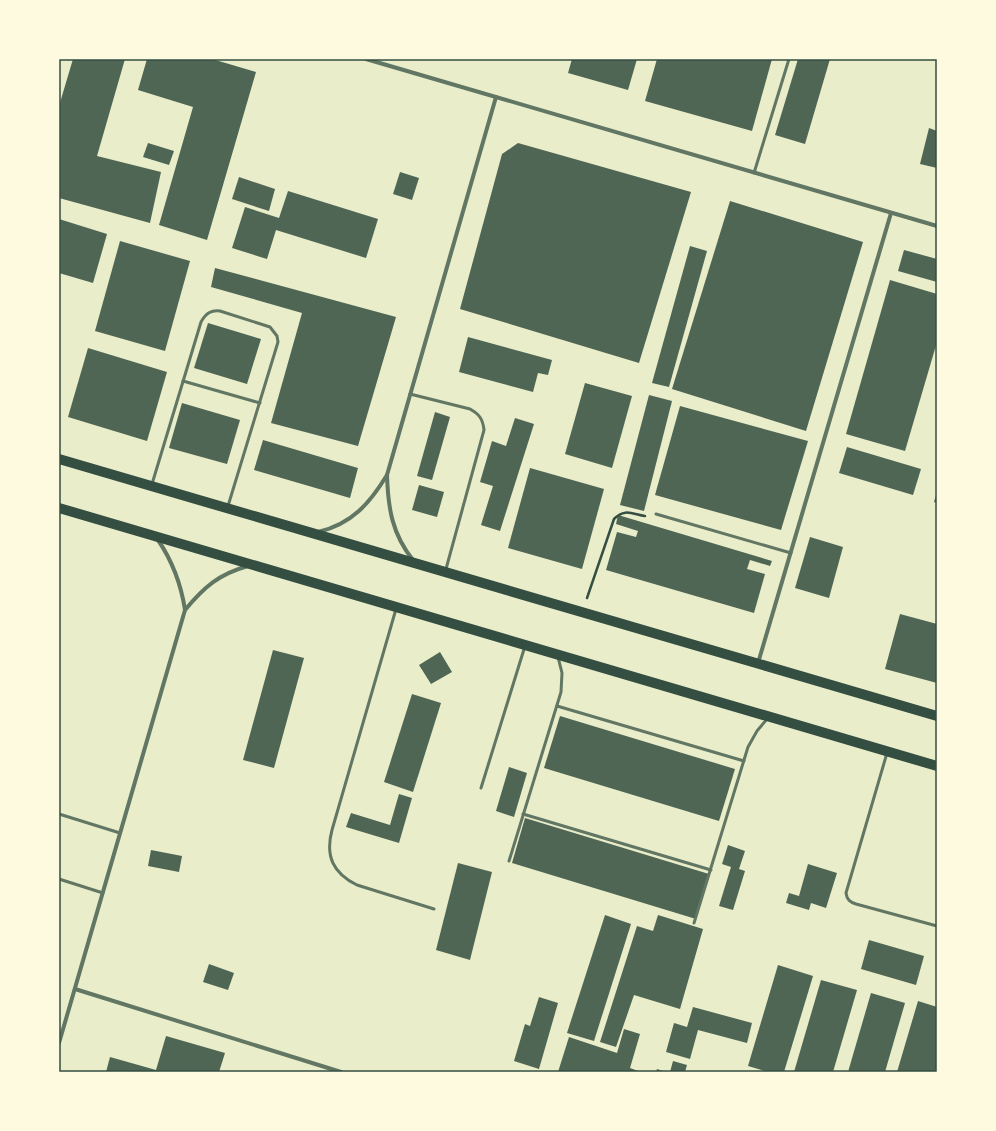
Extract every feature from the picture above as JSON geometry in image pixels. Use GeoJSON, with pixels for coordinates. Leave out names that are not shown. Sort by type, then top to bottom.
{"type":"FeatureCollection","features":[{"type":"Feature","properties":{"kind":"main road"},"geometry":{"type":"LineString","coordinates":[[59,459],[446,571],[937,716]]}},
{"type":"Feature","properties":{"kind":"main road"},"geometry":{"type":"LineString","coordinates":[[59,508],[937,766]]}},
{"type":"Feature","properties":{"kind":"street"},"geometry":{"type":"LineString","coordinates":[[366,59],[937,226]]}},
{"type":"Feature","properties":{"kind":"street"},"geometry":{"type":"LineString","coordinates":[[315,533],[332,529],[349,519],[369,502],[387,475],[496,97]]}},
{"type":"Feature","properties":{"kind":"street"},"geometry":{"type":"LineString","coordinates":[[758,663],[891,213]]}},
{"type":"Feature","properties":{"kind":"street"},"geometry":{"type":"LineString","coordinates":[[387,475],[390,513],[404,548],[415,562]]}},
{"type":"Feature","properties":{"kind":"street"},"geometry":{"type":"LineString","coordinates":[[156,537],[167,553],[176,571],[182,590],[185,610]]}},
{"type":"Feature","properties":{"kind":"street"},"geometry":{"type":"LineString","coordinates":[[59,1043],[185,610],[198,594],[214,580],[232,571],[251,565]]}},
{"type":"Feature","properties":{"kind":"street"},"geometry":{"type":"LineString","coordinates":[[75,989],[342,1072]]}},
{"type":"Feature","properties":{"kind":"lane"},"geometry":{"type":"LineString","coordinates":[[754,173],[789,59]]}},
{"type":"Feature","properties":{"kind":"lane"},"geometry":{"type":"LineString","coordinates":[[151,485],[201,322],[204,316],[209,313],[214,311],[220,312],[270,327],[277,336],[278,342],[228,508]]}},
{"type":"Feature","properties":{"kind":"lane"},"geometry":{"type":"LineString","coordinates":[[183,382],[260,404]]}},
{"type":"Feature","properties":{"kind":"lane"},"geometry":{"type":"LineString","coordinates":[[410,394],[470,409],[481,417],[483,423],[484,430],[446,571]]}},
{"type":"Feature","properties":{"kind":"lane"},"geometry":{"type":"LineString","coordinates":[[656,514],[791,553]]}},
{"type":"Feature","properties":{"kind":"lane"},"geometry":{"type":"LineString","coordinates":[[397,607],[329,841],[330,853],[333,864],[339,873],[347,880],[357,885],[434,909]]}},
{"type":"Feature","properties":{"kind":"lane"},"geometry":{"type":"LineString","coordinates":[[481,788],[526,645]]}},
{"type":"Feature","properties":{"kind":"lane"},"geometry":{"type":"LineString","coordinates":[[509,861],[561,692],[562,673],[557,654]]}},
{"type":"Feature","properties":{"kind":"lane"},"geometry":{"type":"LineString","coordinates":[[557,706],[744,761]]}},
{"type":"Feature","properties":{"kind":"lane"},"geometry":{"type":"LineString","coordinates":[[694,923],[752,739],[762,724],[769,717]]}},
{"type":"Feature","properties":{"kind":"lane"},"geometry":{"type":"LineString","coordinates":[[887,752],[846,893],[847,899],[856,904],[937,926]]}},
{"type":"Feature","properties":{"kind":"lane"},"geometry":{"type":"LineString","coordinates":[[59,814],[120,833]]}},
{"type":"Feature","properties":{"kind":"lane"},"geometry":{"type":"LineString","coordinates":[[523,814],[711,870]]}},
{"type":"Feature","properties":{"kind":"lane"},"geometry":{"type":"LineString","coordinates":[[59,878],[103,893]]}},
{"type":"Feature","properties":{"kind":"path"},"geometry":{"type":"LineString","coordinates":[[583,612],[614,519],[618,515],[624,513],[649,516],[656,514]]}},
{"type":"Feature","properties":{"kind":"building"},"geometry":{"type":"Polygon","coordinates":[[[73,59],[125,59],[97,156],[161,172],[150,223],[59,198],[59,106],[73,59]]]}},
{"type":"Feature","properties":{"kind":"building"},"geometry":{"type":"Polygon","coordinates":[[[147,59],[212,59],[256,72],[207,240],[159,225],[193,107],[138,90],[147,59]]]}},
{"type":"Feature","properties":{"kind":"building"},"geometry":{"type":"Polygon","coordinates":[[[572,59],[637,59],[628,90],[568,73],[572,59]]]}},
{"type":"Feature","properties":{"kind":"building"},"geometry":{"type":"Polygon","coordinates":[[[657,59],[772,59],[752,131],[645,101],[657,59]]]}},
{"type":"Feature","properties":{"kind":"building"},"geometry":{"type":"Polygon","coordinates":[[[798,59],[830,59],[805,144],[775,135],[798,59]]]}},
{"type":"Feature","properties":{"kind":"building"},"geometry":{"type":"Polygon","coordinates":[[[929,128],[937,131],[937,168],[920,164],[929,128]]]}},
{"type":"Feature","properties":{"kind":"building"},"geometry":{"type":"Polygon","coordinates":[[[148,143],[174,151],[169,165],[143,157],[148,143]]]}},
{"type":"Feature","properties":{"kind":"building"},"geometry":{"type":"Polygon","coordinates":[[[518,143],[691,192],[639,363],[460,309],[502,154],[518,143]]]}},
{"type":"Feature","properties":{"kind":"building"},"geometry":{"type":"Polygon","coordinates":[[[400,172],[419,178],[412,200],[393,194],[400,172]]]}},
{"type":"Feature","properties":{"kind":"building"},"geometry":{"type":"Polygon","coordinates":[[[239,177],[275,189],[269,211],[232,199],[239,177]]]}},
{"type":"Feature","properties":{"kind":"building"},"geometry":{"type":"Polygon","coordinates":[[[288,191],[378,219],[366,258],[276,230],[267,259],[232,248],[245,207],[279,218],[288,191]]]}},
{"type":"Feature","properties":{"kind":"building"},"geometry":{"type":"Polygon","coordinates":[[[730,201],[863,242],[806,431],[672,389],[730,201]]]}},
{"type":"Feature","properties":{"kind":"building"},"geometry":{"type":"Polygon","coordinates":[[[59,219],[107,234],[93,283],[59,273],[59,219]]]}},
{"type":"Feature","properties":{"kind":"building"},"geometry":{"type":"Polygon","coordinates":[[[120,241],[190,261],[165,351],[95,331],[120,241]]]}},
{"type":"Feature","properties":{"kind":"building"},"geometry":{"type":"Polygon","coordinates":[[[690,246],[707,251],[669,387],[652,383],[690,246]]]}},
{"type":"Feature","properties":{"kind":"building"},"geometry":{"type":"Polygon","coordinates":[[[904,250],[937,259],[937,282],[898,271],[904,250]]]}},
{"type":"Feature","properties":{"kind":"building"},"geometry":{"type":"Polygon","coordinates":[[[215,268],[396,317],[358,446],[271,423],[302,313],[211,287],[215,268]]]}},
{"type":"Feature","properties":{"kind":"building"},"geometry":{"type":"Polygon","coordinates":[[[890,280],[937,294],[937,342],[905,451],[846,434],[890,280]]]}},
{"type":"Feature","properties":{"kind":"building"},"geometry":{"type":"Polygon","coordinates":[[[208,323],[261,339],[247,384],[194,368],[208,323]]]}},
{"type":"Feature","properties":{"kind":"building"},"geometry":{"type":"Polygon","coordinates":[[[468,337],[552,360],[548,375],[538,373],[533,392],[459,372],[468,337]]]}},
{"type":"Feature","properties":{"kind":"building"},"geometry":{"type":"Polygon","coordinates":[[[88,348],[167,372],[147,441],[68,417],[88,348]]]}},
{"type":"Feature","properties":{"kind":"building"},"geometry":{"type":"Polygon","coordinates":[[[585,383],[632,396],[612,468],[565,454],[585,383]]]}},
{"type":"Feature","properties":{"kind":"building"},"geometry":{"type":"Polygon","coordinates":[[[649,395],[672,401],[644,511],[620,505],[649,395]]]}},
{"type":"Feature","properties":{"kind":"building"},"geometry":{"type":"Polygon","coordinates":[[[182,403],[240,420],[227,464],[169,448],[182,403]]]}},
{"type":"Feature","properties":{"kind":"building"},"geometry":{"type":"Polygon","coordinates":[[[680,406],[808,441],[781,530],[655,495],[680,406]]]}},
{"type":"Feature","properties":{"kind":"building"},"geometry":{"type":"Polygon","coordinates":[[[435,412],[450,417],[432,480],[417,476],[435,412]]]}},
{"type":"Feature","properties":{"kind":"building"},"geometry":{"type":"Polygon","coordinates":[[[515,418],[534,424],[500,531],[481,525],[493,486],[480,482],[492,441],[506,446],[515,418]]]}},
{"type":"Feature","properties":{"kind":"building"},"geometry":{"type":"Polygon","coordinates":[[[263,440],[358,468],[350,498],[254,470],[263,440]]]}},
{"type":"Feature","properties":{"kind":"building"},"geometry":{"type":"Polygon","coordinates":[[[847,447],[921,469],[913,495],[839,473],[847,447]]]}},
{"type":"Feature","properties":{"kind":"building"},"geometry":{"type":"Polygon","coordinates":[[[530,468],[604,489],[582,569],[508,548],[530,468]]]}},
{"type":"Feature","properties":{"kind":"building"},"geometry":{"type":"Polygon","coordinates":[[[419,485],[444,492],[437,517],[412,510],[419,485]]]}},
{"type":"Feature","properties":{"kind":"building"},"geometry":{"type":"Polygon","coordinates":[[[937,492],[937,503],[934,502],[937,492]]]}},
{"type":"Feature","properties":{"kind":"building"},"geometry":{"type":"Polygon","coordinates":[[[618,515],[772,561],[770,566],[750,560],[747,569],[765,574],[754,613],[606,570],[617,532],[636,537],[638,531],[616,524],[618,515]]]}},
{"type":"Feature","properties":{"kind":"building"},"geometry":{"type":"Polygon","coordinates":[[[810,537],[843,547],[829,598],[795,588],[810,537]]]}},
{"type":"Feature","properties":{"kind":"building"},"geometry":{"type":"Polygon","coordinates":[[[900,614],[937,624],[937,683],[885,669],[900,614]]]}},
{"type":"Feature","properties":{"kind":"building"},"geometry":{"type":"Polygon","coordinates":[[[273,650],[304,658],[274,768],[243,760],[273,650]]]}},
{"type":"Feature","properties":{"kind":"building"},"geometry":{"type":"Polygon","coordinates":[[[440,652],[452,672],[431,684],[419,665],[440,652]]]}},
{"type":"Feature","properties":{"kind":"building"},"geometry":{"type":"Polygon","coordinates":[[[412,694],[441,703],[413,792],[384,782],[412,694]]]}},
{"type":"Feature","properties":{"kind":"building"},"geometry":{"type":"Polygon","coordinates":[[[560,716],[735,769],[719,821],[544,768],[560,716]]]}},
{"type":"Feature","properties":{"kind":"building"},"geometry":{"type":"Polygon","coordinates":[[[509,767],[527,773],[514,817],[496,811],[509,767]]]}},
{"type":"Feature","properties":{"kind":"building"},"geometry":{"type":"Polygon","coordinates":[[[399,794],[412,798],[399,843],[346,827],[351,813],[390,825],[399,794]]]}},
{"type":"Feature","properties":{"kind":"building"},"geometry":{"type":"Polygon","coordinates":[[[525,818],[709,874],[696,919],[512,863],[525,818]]]}},
{"type":"Feature","properties":{"kind":"building"},"geometry":{"type":"Polygon","coordinates":[[[728,845],[745,851],[739,869],[745,871],[733,910],[719,906],[731,867],[722,864],[728,845]]]}},
{"type":"Feature","properties":{"kind":"building"},"geometry":{"type":"Polygon","coordinates":[[[151,850],[182,856],[179,872],[148,866],[151,850]]]}},
{"type":"Feature","properties":{"kind":"building"},"geometry":{"type":"Polygon","coordinates":[[[458,863],[492,872],[470,960],[436,950],[458,863]]]}},
{"type":"Feature","properties":{"kind":"building"},"geometry":{"type":"Polygon","coordinates":[[[808,864],[837,873],[826,908],[811,903],[809,910],[786,903],[789,893],[799,896],[808,864]]]}},
{"type":"Feature","properties":{"kind":"building"},"geometry":{"type":"Polygon","coordinates":[[[605,915],[631,924],[594,1041],[567,1033],[605,915]]]}},
{"type":"Feature","properties":{"kind":"building"},"geometry":{"type":"Polygon","coordinates":[[[658,915],[703,929],[680,1009],[634,995],[616,1047],[600,1042],[637,926],[653,931],[658,915]]]}},
{"type":"Feature","properties":{"kind":"building"},"geometry":{"type":"Polygon","coordinates":[[[869,940],[924,956],[916,985],[861,969],[869,940]]]}},
{"type":"Feature","properties":{"kind":"building"},"geometry":{"type":"Polygon","coordinates":[[[209,964],[234,973],[228,990],[203,982],[209,964]]]}},
{"type":"Feature","properties":{"kind":"building"},"geometry":{"type":"Polygon","coordinates":[[[778,965],[813,976],[784,1072],[768,1072],[748,1066],[778,965]]]}},
{"type":"Feature","properties":{"kind":"building"},"geometry":{"type":"Polygon","coordinates":[[[821,980],[857,990],[833,1072],[794,1072],[821,980]]]}},
{"type":"Feature","properties":{"kind":"building"},"geometry":{"type":"Polygon","coordinates":[[[871,993],[905,1003],[885,1072],[848,1072],[871,993]]]}},
{"type":"Feature","properties":{"kind":"building"},"geometry":{"type":"Polygon","coordinates":[[[539,997],[558,1003],[539,1069],[514,1061],[525,1024],[530,1026],[539,997]]]}},
{"type":"Feature","properties":{"kind":"building"},"geometry":{"type":"Polygon","coordinates":[[[918,1001],[937,1007],[937,1072],[897,1072],[918,1001]]]}},
{"type":"Feature","properties":{"kind":"building"},"geometry":{"type":"Polygon","coordinates":[[[693,1007],[752,1023],[747,1043],[698,1030],[690,1059],[666,1052],[674,1023],[687,1027],[693,1007]]]}},
{"type":"Feature","properties":{"kind":"building"},"geometry":{"type":"Polygon","coordinates":[[[624,1029],[640,1034],[630,1068],[641,1072],[558,1072],[569,1037],[617,1053],[624,1029]]]}},
{"type":"Feature","properties":{"kind":"building"},"geometry":{"type":"Polygon","coordinates":[[[166,1036],[225,1053],[219,1072],[106,1072],[110,1057],[156,1070],[166,1036]]]}},
{"type":"Feature","properties":{"kind":"building"},"geometry":{"type":"Polygon","coordinates":[[[673,1061],[687,1065],[685,1072],[670,1072],[673,1061]]]}},
{"type":"Feature","properties":{"kind":"building"},"geometry":{"type":"Polygon","coordinates":[[[657,1069],[666,1072],[656,1072],[657,1069]]]}}]}
